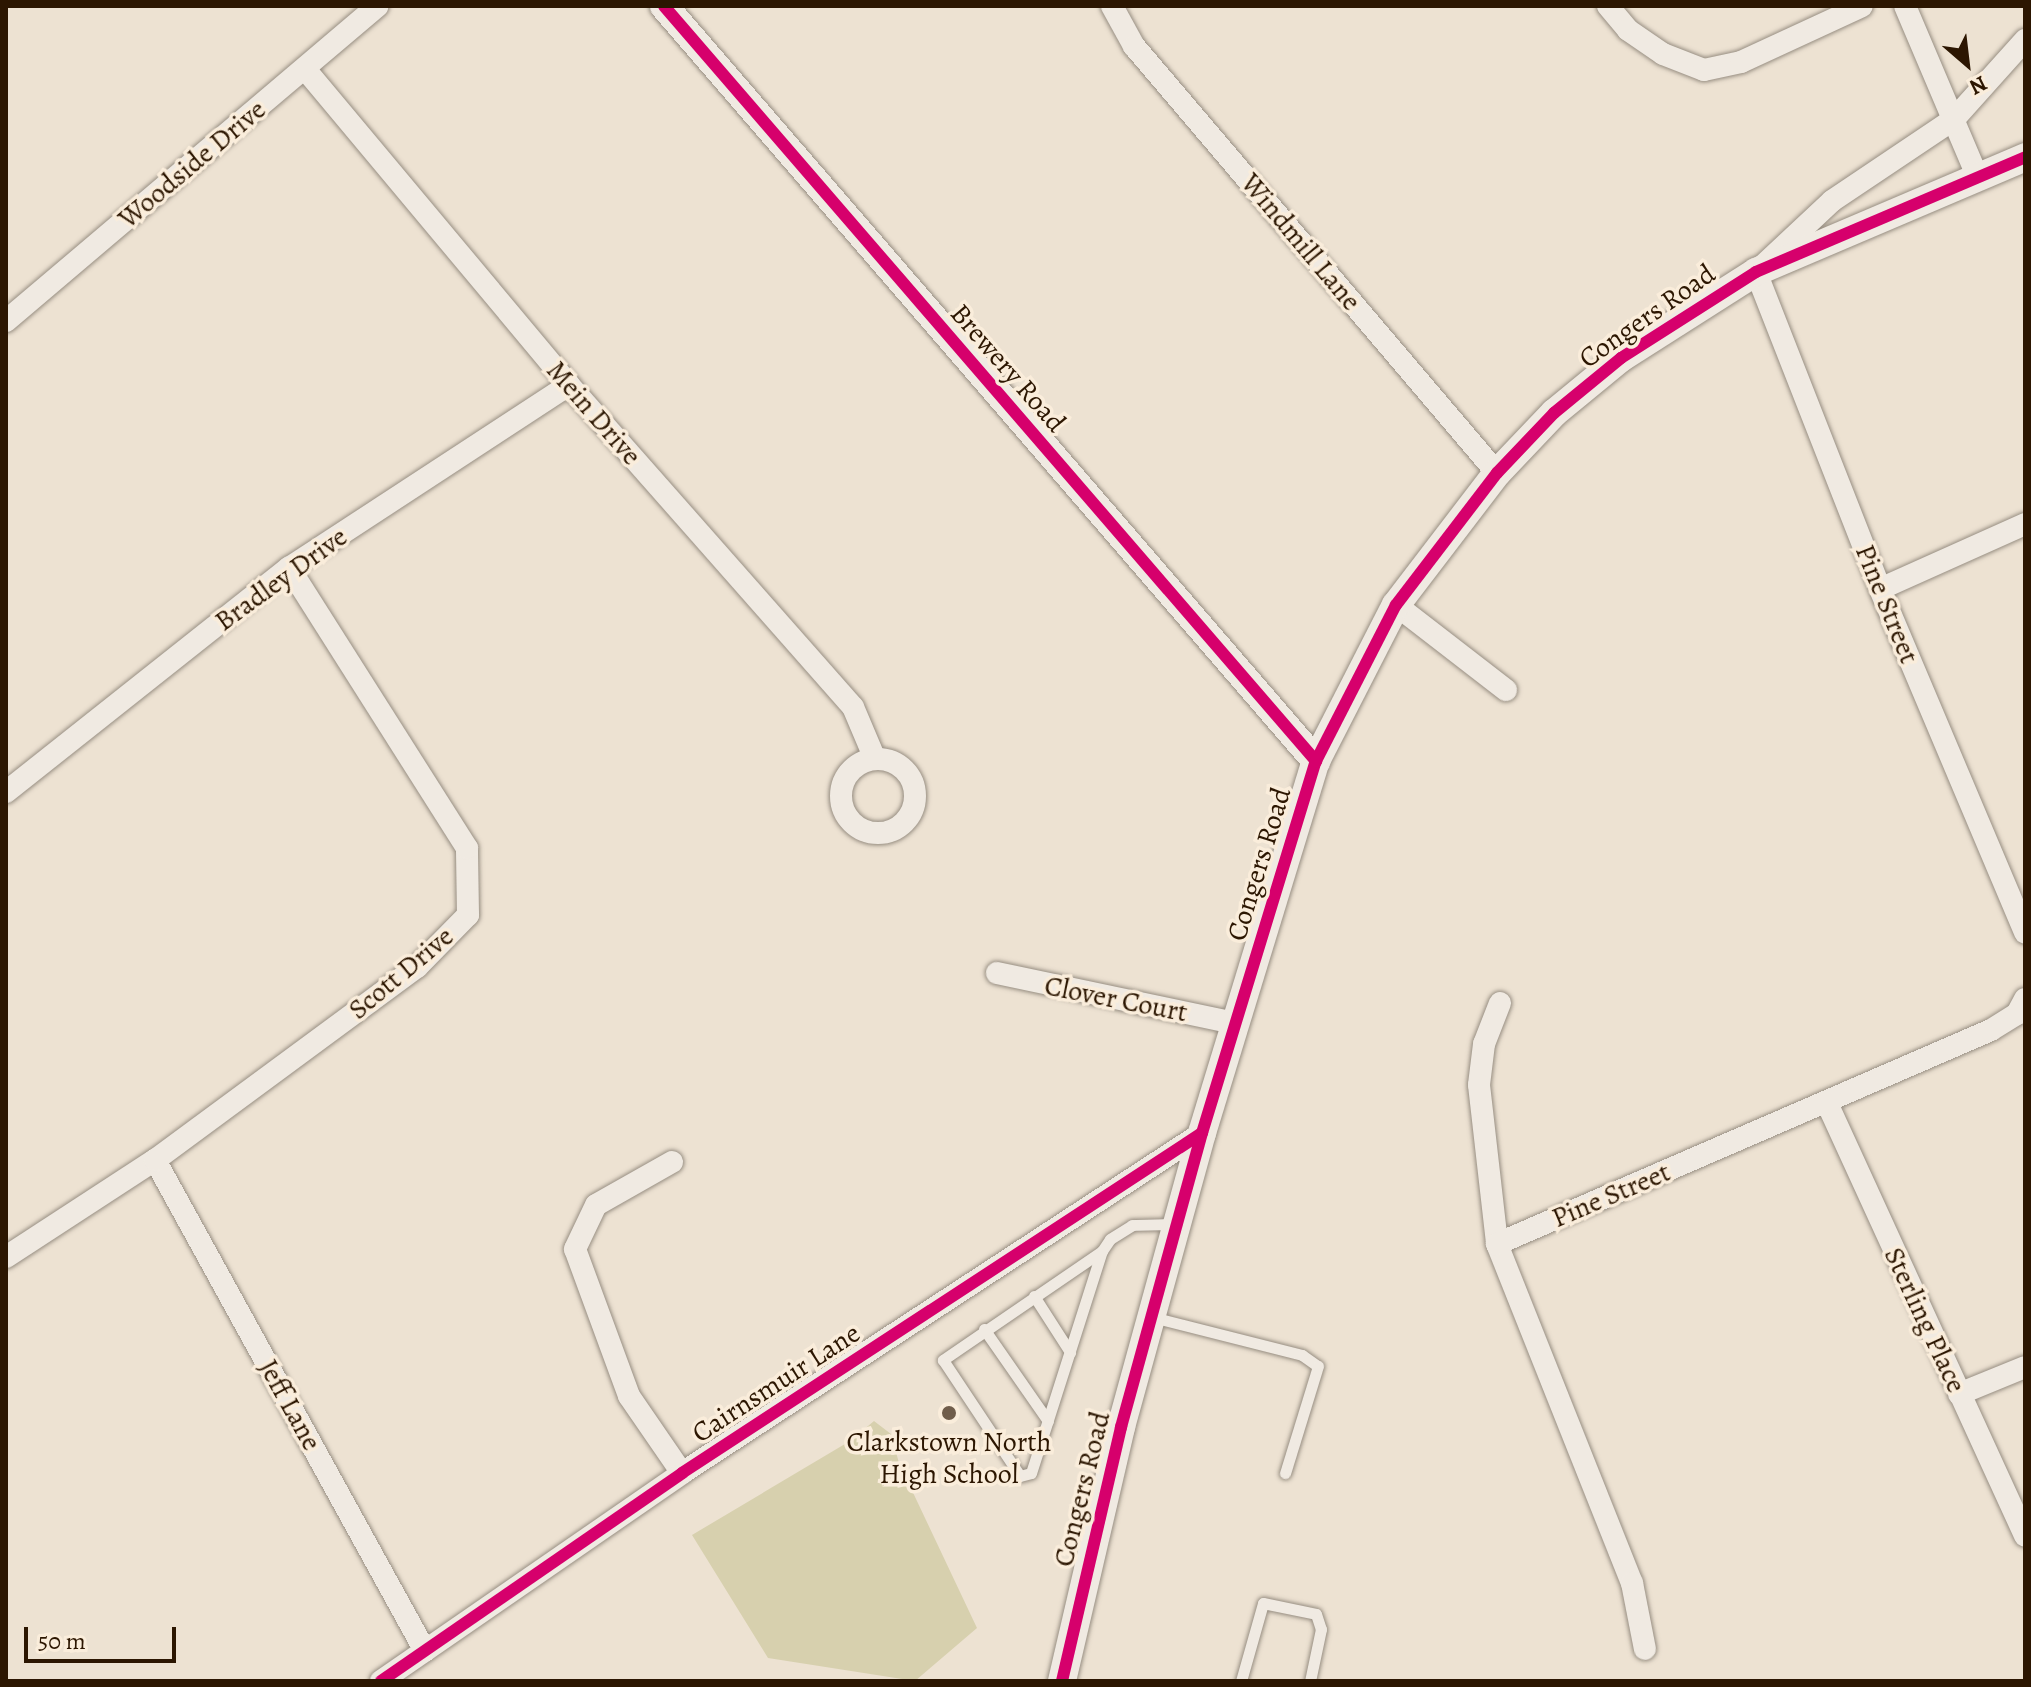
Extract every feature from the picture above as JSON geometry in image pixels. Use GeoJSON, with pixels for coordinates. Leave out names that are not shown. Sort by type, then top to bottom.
{"type":"FeatureCollection","features":[{"type":"Feature","properties":{"kind":"street","name":"Woodside Drive"},"geometry":{"type":"LineString","coordinates":[[6,321],[377,6]]}},
{"type":"Feature","properties":{"kind":"street","name":"Brewery Road"},"geometry":{"type":"LineString","coordinates":[[664,6],[1316,761]]}},
{"type":"Feature","properties":{"kind":"street","name":"Windmill Lane"},"geometry":{"type":"LineString","coordinates":[[1112,6],[1134,46],[1497,473]]}},
{"type":"Feature","properties":{"kind":"street"},"geometry":{"type":"LineString","coordinates":[[1608,6],[1628,30],[1663,54],[1704,70],[1741,62],[1862,6]]}},
{"type":"Feature","properties":{"kind":"street"},"geometry":{"type":"LineString","coordinates":[[1905,6],[1977,176]]}},
{"type":"Feature","properties":{"kind":"street"},"geometry":{"type":"LineString","coordinates":[[1756,272],[1832,201],[1954,119],[2025,40]]}},
{"type":"Feature","properties":{"kind":"street","name":"Mein Drive"},"geometry":{"type":"LineString","coordinates":[[305,69],[569,385],[853,707],[875,759]]}},
{"type":"Feature","properties":{"kind":"street","name":"Congers Road"},"geometry":{"type":"LineString","coordinates":[[1062,1681],[1152,1317],[1202,1133],[1316,761],[1396,605],[1497,473],[1554,413],[1621,358],[1756,272],[2025,157]]}},
{"type":"Feature","properties":{"kind":"street","name":"Pine Street"},"geometry":{"type":"LineString","coordinates":[[1756,272],[1880,589],[2016,887],[2025,933]]}},
{"type":"Feature","properties":{"kind":"street","name":"Bradley Drive"},"geometry":{"type":"LineString","coordinates":[[6,792],[289,568],[569,385]]}},
{"type":"Feature","properties":{"kind":"street"},"geometry":{"type":"LineString","coordinates":[[1880,589],[2025,524]]}},
{"type":"Feature","properties":{"kind":"street","name":"Scott Drive"},"geometry":{"type":"LineString","coordinates":[[6,1257],[155,1160],[417,967],[468,915],[467,848],[289,568]]}},
{"type":"Feature","properties":{"kind":"street"},"geometry":{"type":"LineString","coordinates":[[1396,605],[1506,690]]}},
{"type":"Feature","properties":{"kind":"street","name":"Clover Court"},"geometry":{"type":"LineString","coordinates":[[997,973],[1235,1023]]}},
{"type":"Feature","properties":{"kind":"street","name":"Pine Street"},"geometry":{"type":"LineString","coordinates":[[1497,1244],[1991,1030],[2017,1014],[2025,999]]}},
{"type":"Feature","properties":{"kind":"street"},"geometry":{"type":"LineString","coordinates":[[1500,1003],[1484,1044],[1479,1085],[1497,1244],[1632,1583],[1645,1649]]}},
{"type":"Feature","properties":{"kind":"street","name":"Sterling Place"},"geometry":{"type":"LineString","coordinates":[[1827,1103],[2025,1536]]}},
{"type":"Feature","properties":{"kind":"street","name":"Cairnsmuir Lane"},"geometry":{"type":"LineString","coordinates":[[381,1681],[682,1473],[1202,1133]]}},
{"type":"Feature","properties":{"kind":"street","name":"Jeff Lane"},"geometry":{"type":"LineString","coordinates":[[155,1160],[425,1651]]}},
{"type":"Feature","properties":{"kind":"street"},"geometry":{"type":"LineString","coordinates":[[672,1162],[596,1205],[575,1249],[629,1396],[682,1473]]}},
{"type":"Feature","properties":{"kind":"street"},"geometry":{"type":"LineString","coordinates":[[1959,1394],[2025,1367]]}},
{"type":"Feature","properties":{"kind":"lane"},"geometry":{"type":"LineString","coordinates":[[1102,1251],[943,1360],[1020,1476],[1031,1473],[1102,1251],[1110,1239],[1132,1225],[1177,1224]]}},
{"type":"Feature","properties":{"kind":"lane"},"geometry":{"type":"LineString","coordinates":[[1034,1296],[1070,1352]]}},
{"type":"Feature","properties":{"kind":"lane"},"geometry":{"type":"LineString","coordinates":[[1152,1317],[1302,1355],[1318,1366],[1285,1473]]}},
{"type":"Feature","properties":{"kind":"lane"},"geometry":{"type":"LineString","coordinates":[[984,1329],[1048,1421]]}},
{"type":"Feature","properties":{"kind":"lane"},"geometry":{"type":"LineString","coordinates":[[1241,1681],[1263,1603],[1316,1614],[1321,1629],[1310,1681]]}},
{"type":"Feature","properties":{"kind":"shaded area"},"geometry":{"type":"Polygon","coordinates":[[[874,1421],[891,1434],[899,1463],[977,1628],[915,1681],[768,1658],[692,1535],[850,1441],[874,1421]]]}},
{"type":"Feature","properties":{"kind":"cycle path"},"geometry":{"type":"LineString","coordinates":[[664,6],[1316,761]]}},
{"type":"Feature","properties":{"kind":"cycle path"},"geometry":{"type":"LineString","coordinates":[[1062,1681],[1121,1427],[1202,1133],[1316,761],[1396,605],[1497,473],[1554,413],[1621,358],[1756,272],[2025,157]]}},
{"type":"Feature","properties":{"kind":"cycle path"},"geometry":{"type":"LineString","coordinates":[[381,1681],[682,1473],[1202,1133]]}},
{"type":"Feature","properties":{"kind":"place","name":"Clarkstown North High School"},"geometry":{"type":"Point","coordinates":[949,1413]}}]}
